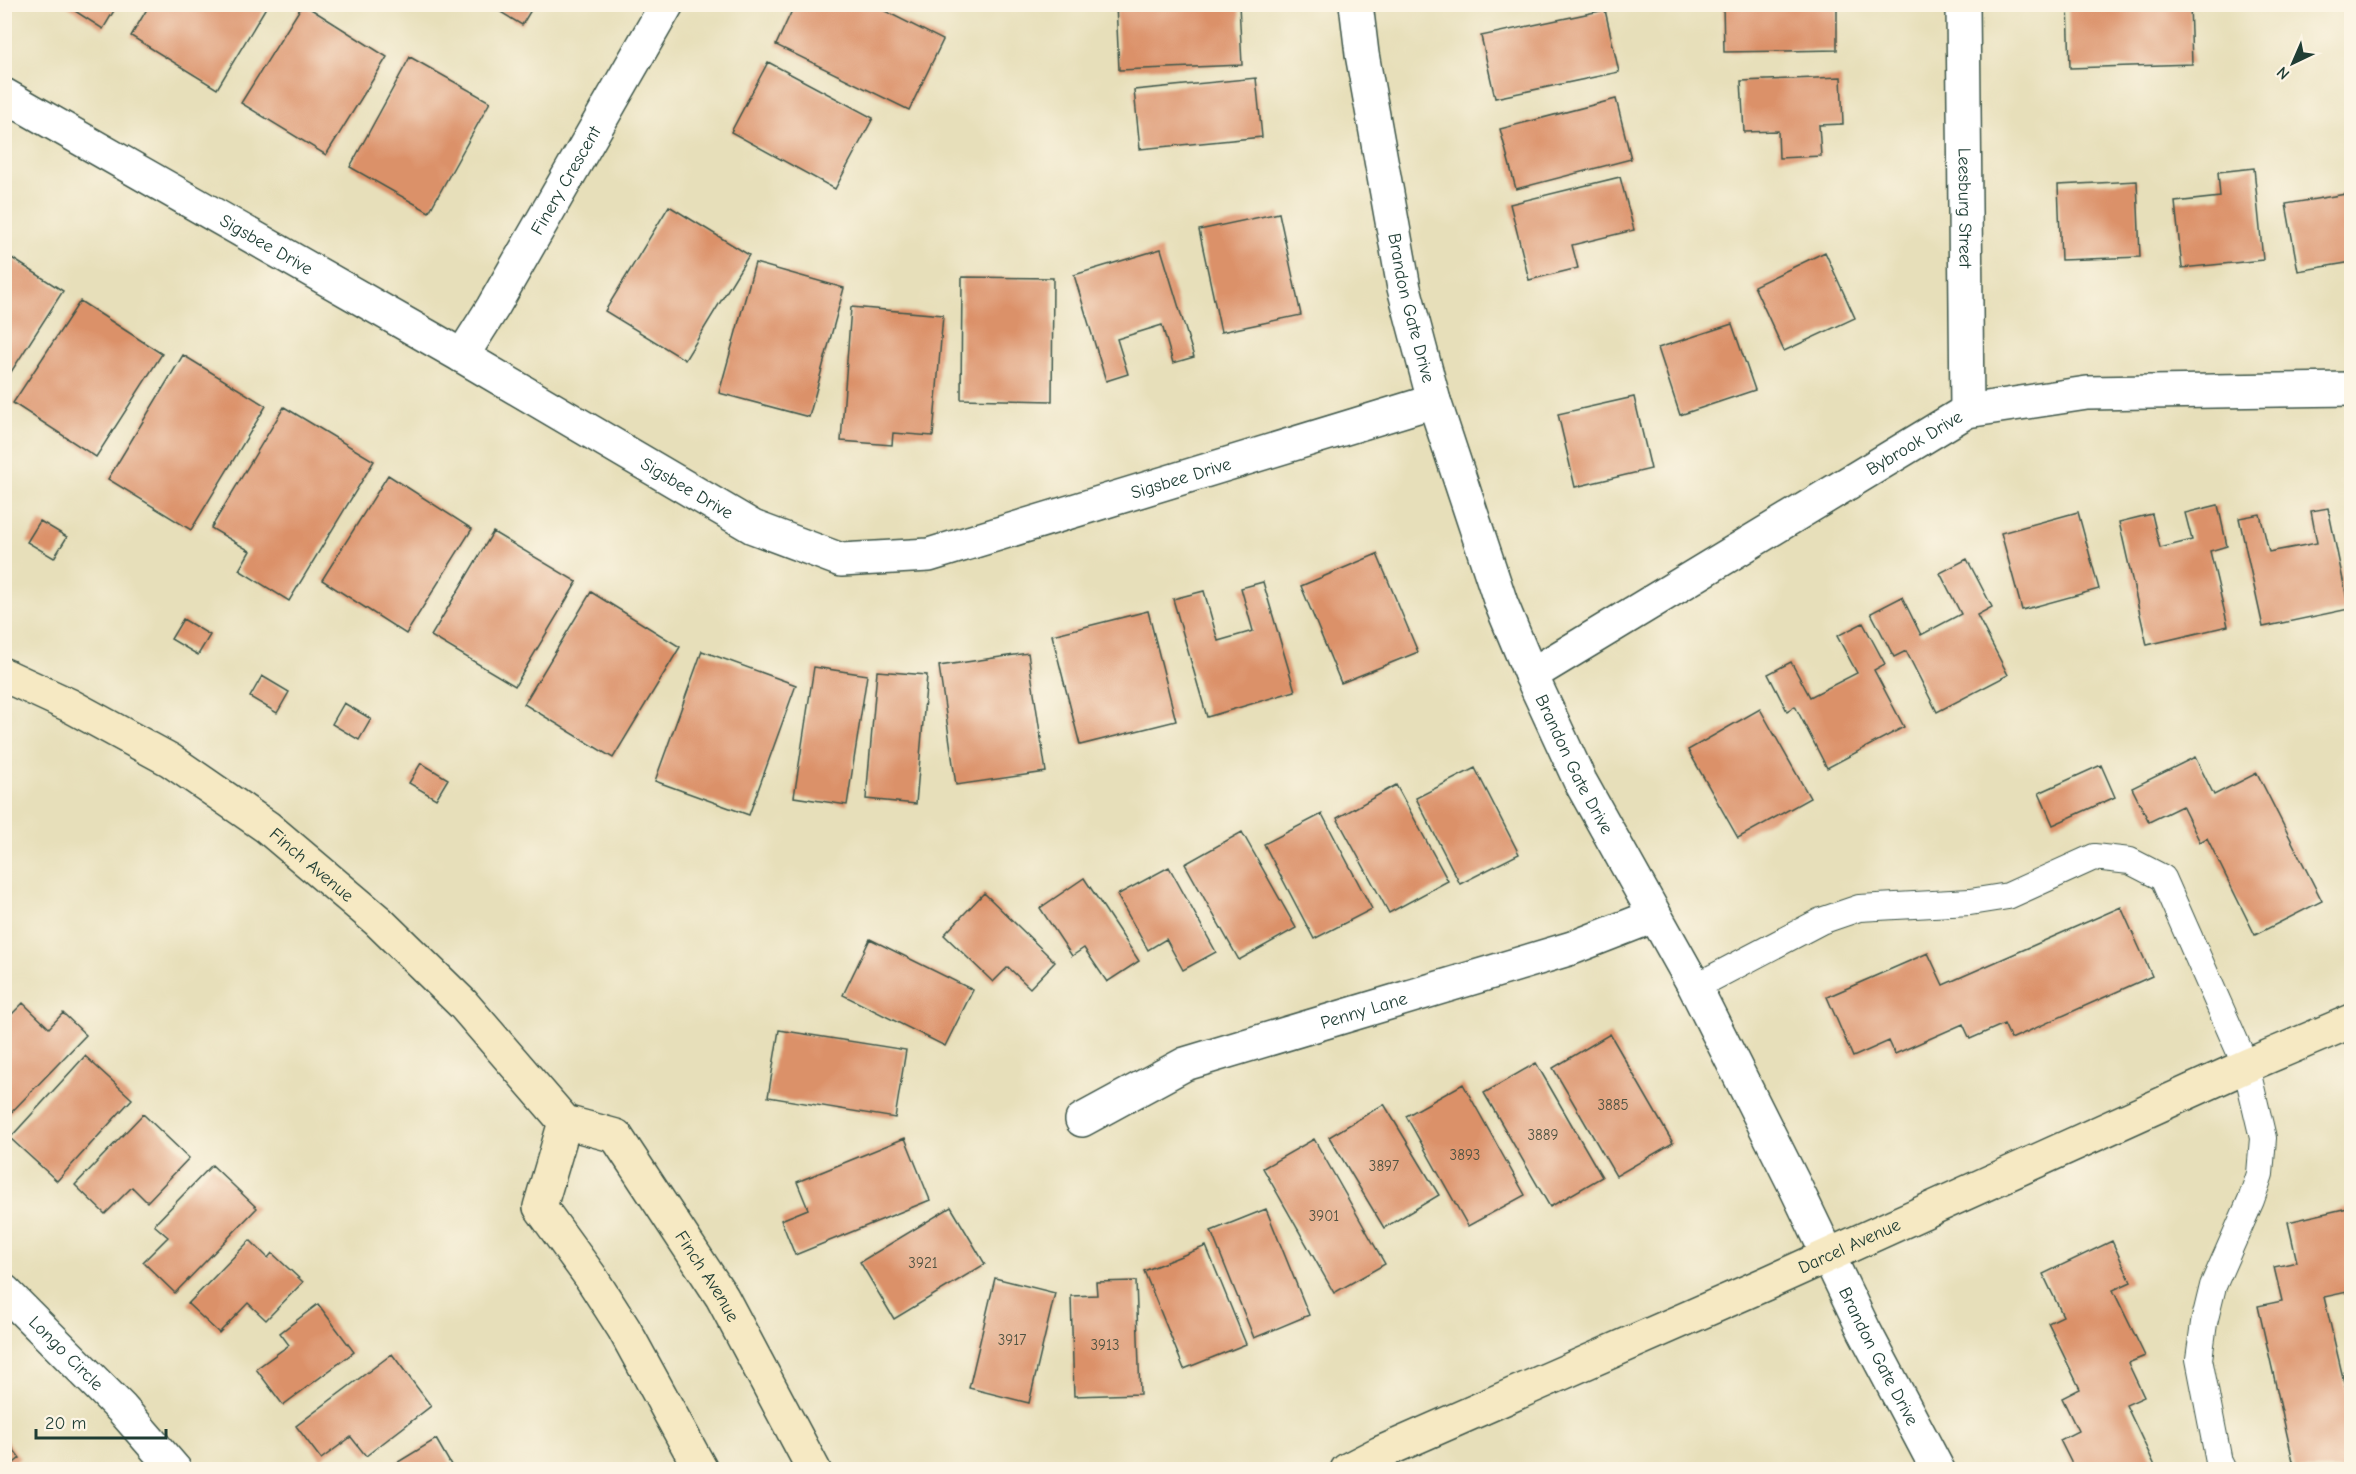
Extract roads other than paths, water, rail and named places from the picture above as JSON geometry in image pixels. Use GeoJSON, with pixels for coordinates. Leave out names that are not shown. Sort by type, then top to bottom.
{"type":"FeatureCollection","features":[{"type":"Feature","properties":{"kind":"main road","name":"Finch Avenue"},"geometry":{"type":"LineString","coordinates":[[4,675],[69,705],[170,760],[267,827],[310,861],[386,929],[463,1005],[565,1122],[616,1136],[722,1297],[814,1470]]}},
{"type":"Feature","properties":{"kind":"main road","name":"Darcel Avenue"},"geometry":{"type":"LineString","coordinates":[[1347,1470],[1380,1453],[1828,1255],[2246,1066],[2352,1021]]}},
{"type":"Feature","properties":{"kind":"main road"},"geometry":{"type":"LineString","coordinates":[[565,1122],[540,1207],[590,1276],[624,1329],[700,1470]]}},
{"type":"Feature","properties":{"kind":"main road"},"geometry":{"type":"LineString","coordinates":[[722,1297],[744,1308],[833,1470]]}},
{"type":"Feature","properties":{"kind":"street","name":"Finery Crescent"},"geometry":{"type":"LineString","coordinates":[[462,356],[493,307],[667,4]]}},
{"type":"Feature","properties":{"kind":"street","name":"Brandon Gate Drive"},"geometry":{"type":"LineString","coordinates":[[1356,4],[1362,54],[1404,288],[1434,401],[1501,603],[1580,781],[1695,987],[1864,1330],[1938,1470]]}},
{"type":"Feature","properties":{"kind":"street","name":"Leesburg Street"},"geometry":{"type":"LineString","coordinates":[[1963,4],[1967,411]]}},
{"type":"Feature","properties":{"kind":"street","name":"Sigsbee Drive"},"geometry":{"type":"LineString","coordinates":[[4,95],[462,356],[753,527],[841,560],[929,555],[1434,401]]}},
{"type":"Feature","properties":{"kind":"street","name":"Bybrook Drive"},"geometry":{"type":"LineString","coordinates":[[1531,675],[1967,411],[2087,393],[2352,389]]}},
{"type":"Feature","properties":{"kind":"street","name":"Penny Lane"},"geometry":{"type":"LineString","coordinates":[[1082,1120],[1185,1064],[1572,948],[1654,916]]}},
{"type":"Feature","properties":{"kind":"street","name":"Longo Circle"},"geometry":{"type":"LineString","coordinates":[[4,1292],[122,1409],[175,1470]]}},
{"type":"Feature","properties":{"kind":"lane"},"geometry":{"type":"LineString","coordinates":[[1695,987],[1821,921],[1859,908],[1970,902],[2008,896],[2094,857],[2130,861],[2163,878],[2246,1066],[2263,1138],[2260,1174],[2213,1286],[2204,1323],[2199,1359],[2219,1462],[2223,1470]]}}]}
